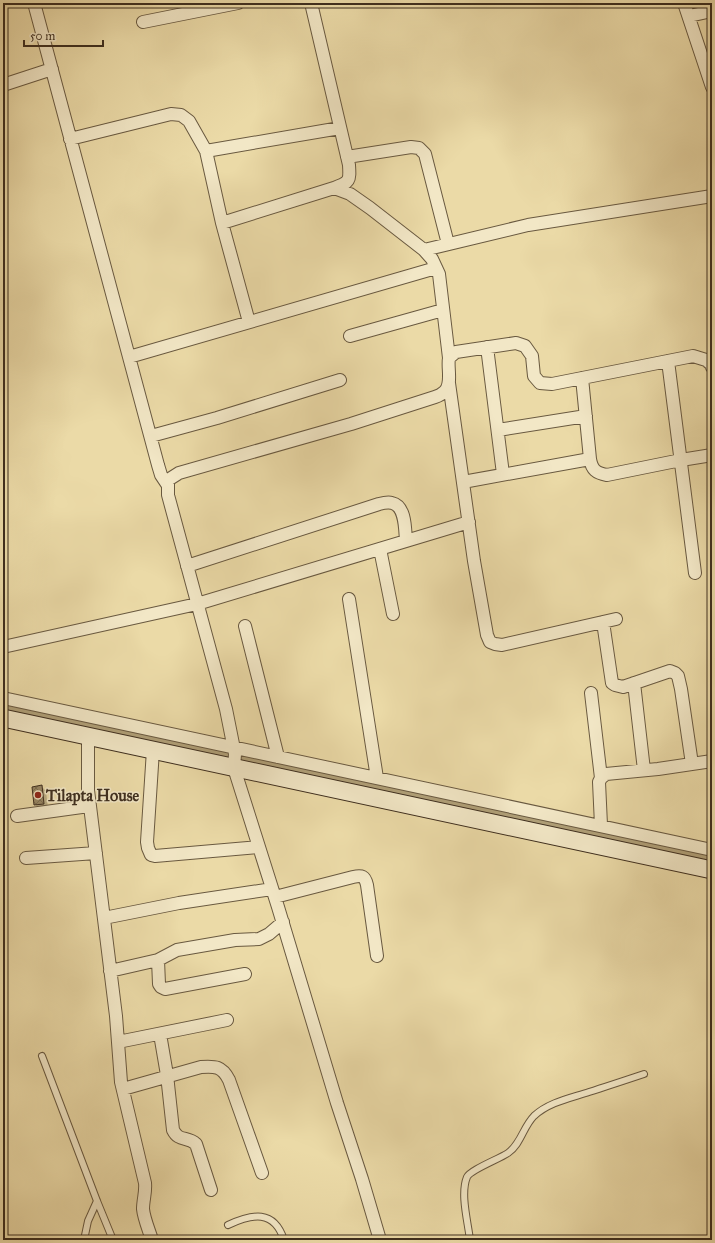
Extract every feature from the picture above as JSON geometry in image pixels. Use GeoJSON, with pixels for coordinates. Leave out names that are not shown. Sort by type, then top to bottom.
{"type":"FeatureCollection","features":[{"type":"Feature","properties":{"kind":"street"},"geometry":{"type":"LineString","coordinates":[[34,3],[161,475],[167,484],[168,495],[226,709],[234,758],[258,847],[283,922],[380,1240]]}},
{"type":"Feature","properties":{"kind":"street"},"geometry":{"type":"LineString","coordinates":[[143,22],[238,3]]}},
{"type":"Feature","properties":{"kind":"street"},"geometry":{"type":"LineString","coordinates":[[222,223],[346,184],[350,178],[347,158],[311,3]]}},
{"type":"Feature","properties":{"kind":"street"},"geometry":{"type":"LineString","coordinates":[[684,3],[688,16],[708,59],[712,87]]}},
{"type":"Feature","properties":{"kind":"street"},"geometry":{"type":"LineString","coordinates":[[688,16],[712,11]]}},
{"type":"Feature","properties":{"kind":"street"},"geometry":{"type":"LineString","coordinates":[[3,85],[52,69]]}},
{"type":"Feature","properties":{"kind":"street"},"geometry":{"type":"LineString","coordinates":[[70,139],[171,114],[181,116],[189,121],[206,151],[222,223],[249,322]]}},
{"type":"Feature","properties":{"kind":"street"},"geometry":{"type":"LineString","coordinates":[[206,151],[340,128]]}},
{"type":"Feature","properties":{"kind":"street"},"geometry":{"type":"LineString","coordinates":[[347,158],[411,147],[418,148],[425,154],[448,244]]}},
{"type":"Feature","properties":{"kind":"street"},"geometry":{"type":"LineString","coordinates":[[334,188],[350,194],[424,250],[432,259],[436,268],[443,310],[449,358],[449,383],[468,522],[487,635],[490,642],[502,645],[616,619]]}},
{"type":"Feature","properties":{"kind":"street"},"geometry":{"type":"LineString","coordinates":[[424,250],[528,225],[712,196]]}},
{"type":"Feature","properties":{"kind":"street"},"geometry":{"type":"LineString","coordinates":[[129,357],[436,268]]}},
{"type":"Feature","properties":{"kind":"street"},"geometry":{"type":"LineString","coordinates":[[350,336],[443,310]]}},
{"type":"Feature","properties":{"kind":"street"},"geometry":{"type":"LineString","coordinates":[[449,358],[456,352],[516,343],[526,346],[532,356],[534,376],[540,383],[552,384],[693,356],[706,360],[712,364],[712,367]]}},
{"type":"Feature","properties":{"kind":"street"},"geometry":{"type":"LineString","coordinates":[[487,347],[503,474]]}},
{"type":"Feature","properties":{"kind":"street"},"geometry":{"type":"LineString","coordinates":[[668,361],[695,573]]}},
{"type":"Feature","properties":{"kind":"street"},"geometry":{"type":"LineString","coordinates":[[582,378],[590,459],[592,468],[598,473],[607,475],[712,455]]}},
{"type":"Feature","properties":{"kind":"street"},"geometry":{"type":"LineString","coordinates":[[151,436],[217,418],[340,380]]}},
{"type":"Feature","properties":{"kind":"street"},"geometry":{"type":"LineString","coordinates":[[167,484],[168,480],[179,473],[351,424],[435,397],[444,392],[449,383]]}},
{"type":"Feature","properties":{"kind":"street"},"geometry":{"type":"LineString","coordinates":[[498,430],[586,416]]}},
{"type":"Feature","properties":{"kind":"street"},"geometry":{"type":"LineString","coordinates":[[463,482],[590,459]]}},
{"type":"Feature","properties":{"kind":"street"},"geometry":{"type":"LineString","coordinates":[[187,566],[379,504],[392,503],[399,506],[403,515],[406,541]]}},
{"type":"Feature","properties":{"kind":"street"},"geometry":{"type":"LineString","coordinates":[[3,647],[197,604],[468,522]]}},
{"type":"Feature","properties":{"kind":"street"},"geometry":{"type":"LineString","coordinates":[[380,549],[393,614]]}},
{"type":"Feature","properties":{"kind":"street"},"geometry":{"type":"LineString","coordinates":[[349,599],[377,778]]}},
{"type":"Feature","properties":{"kind":"street"},"geometry":{"type":"LineString","coordinates":[[603,622],[612,683],[623,687],[670,671],[678,676],[692,764]]}},
{"type":"Feature","properties":{"kind":"street"},"geometry":{"type":"LineString","coordinates":[[245,626],[278,757]]}},
{"type":"Feature","properties":{"kind":"street"},"geometry":{"type":"LineString","coordinates":[[634,683],[644,770]]}},
{"type":"Feature","properties":{"kind":"street"},"geometry":{"type":"LineString","coordinates":[[591,693],[601,778],[599,782],[601,825]]}},
{"type":"Feature","properties":{"kind":"street"},"geometry":{"type":"LineString","coordinates":[[3,698],[234,758],[712,870]]}},
{"type":"Feature","properties":{"kind":"street"},"geometry":{"type":"LineString","coordinates":[[3,718],[153,750],[234,758],[278,757],[712,850]]}},
{"type":"Feature","properties":{"kind":"street"},"geometry":{"type":"LineString","coordinates":[[88,737],[87,774],[89,806],[104,918],[122,1089],[145,1183],[146,1192],[143,1211],[152,1240]]}},
{"type":"Feature","properties":{"kind":"street"},"geometry":{"type":"LineString","coordinates":[[153,750],[147,842],[151,855],[155,856],[258,847]]}},
{"type":"Feature","properties":{"kind":"street"},"geometry":{"type":"LineString","coordinates":[[601,778],[606,774],[712,761]]}},
{"type":"Feature","properties":{"kind":"street"},"geometry":{"type":"LineString","coordinates":[[18,816],[89,806]]}},
{"type":"Feature","properties":{"kind":"street"},"geometry":{"type":"LineString","coordinates":[[26,858],[96,853]]}},
{"type":"Feature","properties":{"kind":"street"},"geometry":{"type":"LineString","coordinates":[[104,918],[179,903],[273,893],[360,876],[364,877],[367,885],[377,956]]}},
{"type":"Feature","properties":{"kind":"street"},"geometry":{"type":"LineString","coordinates":[[110,971],[158,960],[177,950],[236,940],[259,939],[269,934],[283,922]]}},
{"type":"Feature","properties":{"kind":"street"},"geometry":{"type":"LineString","coordinates":[[158,960],[159,984],[165,989],[245,974]]}},
{"type":"Feature","properties":{"kind":"street"},"geometry":{"type":"LineString","coordinates":[[118,1042],[227,1020]]}},
{"type":"Feature","properties":{"kind":"street"},"geometry":{"type":"LineString","coordinates":[[160,1034],[167,1076],[173,1130],[176,1136],[180,1139],[191,1140],[196,1144],[211,1190]]}},
{"type":"Feature","properties":{"kind":"street"},"geometry":{"type":"LineString","coordinates":[[122,1089],[201,1067],[213,1066],[220,1068],[226,1073],[262,1173]]}},
{"type":"Feature","properties":{"kind":"lane"},"geometry":{"type":"LineString","coordinates":[[42,1056],[97,1201],[114,1240]]}},
{"type":"Feature","properties":{"kind":"lane"},"geometry":{"type":"LineString","coordinates":[[470,1240],[464,1187],[468,1175],[474,1170],[510,1152],[534,1116],[546,1108],[565,1100],[644,1074]]}},
{"type":"Feature","properties":{"kind":"lane"},"geometry":{"type":"LineString","coordinates":[[84,1240],[84,1233],[88,1220],[97,1201]]}},
{"type":"Feature","properties":{"kind":"lane"},"geometry":{"type":"LineString","coordinates":[[228,1225],[247,1217],[265,1218],[273,1221],[280,1229],[284,1240]]}},
{"type":"Feature","properties":{"kind":"building","name":"Tilapta House"},"geometry":{"type":"Polygon","coordinates":[[[42,785],[44,804],[34,805],[32,787],[42,785]]]}},
{"type":"Feature","properties":{"kind":"waterway"},"geometry":{"type":"LineString","coordinates":[[3,708],[712,857]]}},
{"type":"Feature","properties":{"kind":"place","name":"Tilapta House"},"geometry":{"type":"Point","coordinates":[38,795]}}]}
